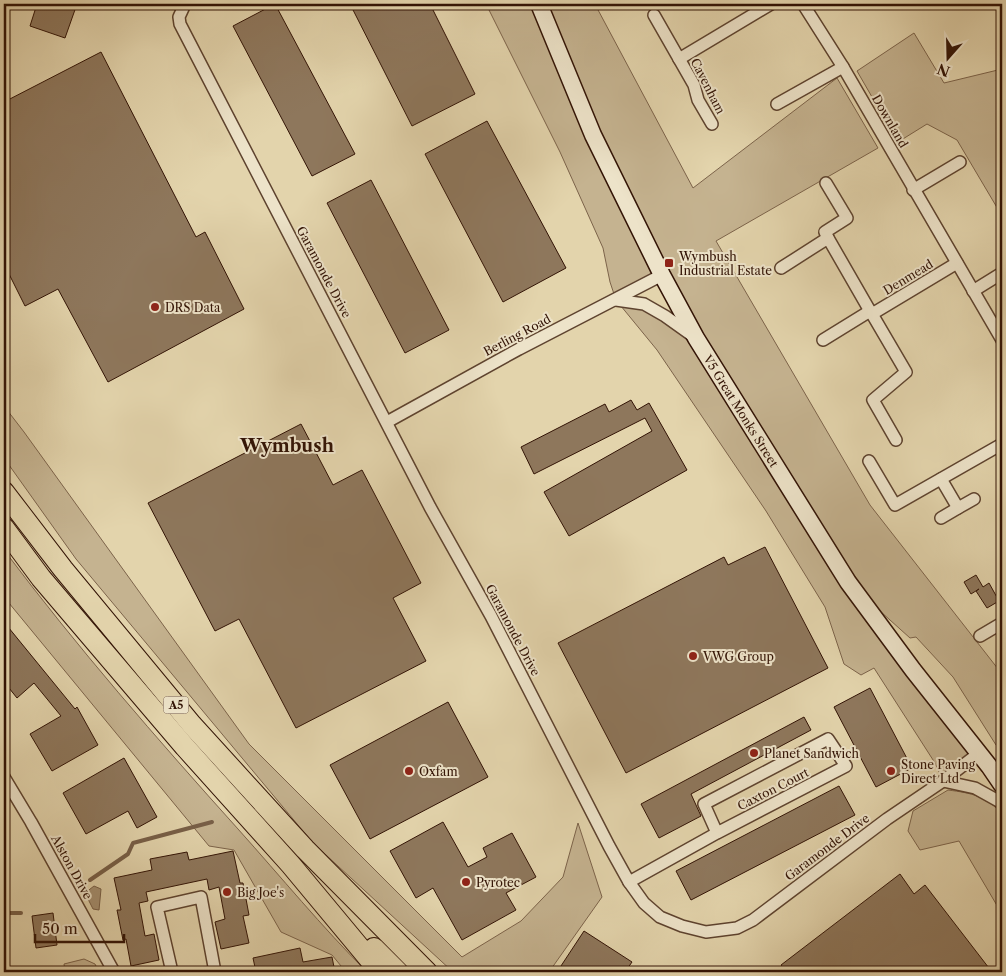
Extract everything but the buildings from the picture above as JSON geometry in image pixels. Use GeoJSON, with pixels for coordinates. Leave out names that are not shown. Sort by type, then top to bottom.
{"type":"FeatureCollection","features":[{"type":"Feature","properties":{"kind":"highway","name":"A5"},"geometry":{"type":"LineString","coordinates":[[4,492],[63,569],[192,725],[305,848],[427,972]]}},
{"type":"Feature","properties":{"kind":"highway","name":"A5"},"geometry":{"type":"LineString","coordinates":[[4,528],[41,578],[185,747],[291,865],[398,972]]}},
{"type":"Feature","properties":{"kind":"highway"},"geometry":{"type":"LineString","coordinates":[[291,865],[380,972]]}},
{"type":"Feature","properties":{"kind":"highway"},"geometry":{"type":"LineString","coordinates":[[362,907],[441,972]]}},
{"type":"Feature","properties":{"kind":"street","name":"V5 Great Monks Street"},"geometry":{"type":"LineString","coordinates":[[539,4],[593,135],[636,224],[696,338],[848,582],[913,670],[990,764],[1002,785]]}},
{"type":"Feature","properties":{"kind":"street","name":"Cavenham"},"geometry":{"type":"LineString","coordinates":[[680,59],[771,4]]}},
{"type":"Feature","properties":{"kind":"street","name":"Downland"},"geometry":{"type":"LineString","coordinates":[[804,4],[1002,340]]}},
{"type":"Feature","properties":{"kind":"street","name":"Garamonde Drive"},"geometry":{"type":"LineString","coordinates":[[182,8],[180,24],[430,507],[538,706],[594,818],[629,882],[644,903],[660,917],[682,926],[706,932],[737,928],[753,920],[887,819],[942,781],[990,764]]}},
{"type":"Feature","properties":{"kind":"street","name":"Cavenham"},"geometry":{"type":"LineString","coordinates":[[654,15],[694,85],[698,100],[712,124]]}},
{"type":"Feature","properties":{"kind":"street"},"geometry":{"type":"LineString","coordinates":[[777,104],[842,67]]}},
{"type":"Feature","properties":{"kind":"street"},"geometry":{"type":"LineString","coordinates":[[913,190],[960,162]]}},
{"type":"Feature","properties":{"kind":"street"},"geometry":{"type":"LineString","coordinates":[[826,183],[847,218],[825,232],[906,372],[873,400],[896,440]]}},
{"type":"Feature","properties":{"kind":"street"},"geometry":{"type":"LineString","coordinates":[[781,268],[828,238]]}},
{"type":"Feature","properties":{"kind":"street","name":"Denmead"},"geometry":{"type":"LineString","coordinates":[[822,340],[957,263]]}},
{"type":"Feature","properties":{"kind":"street"},"geometry":{"type":"LineString","coordinates":[[973,291],[1002,273]]}},
{"type":"Feature","properties":{"kind":"street","name":"Berling Road"},"geometry":{"type":"LineString","coordinates":[[387,422],[519,349],[662,275]]}},
{"type":"Feature","properties":{"kind":"street"},"geometry":{"type":"LineString","coordinates":[[616,300],[644,304],[696,338]]}},
{"type":"Feature","properties":{"kind":"street"},"geometry":{"type":"LineString","coordinates":[[870,461],[895,505],[1002,444]]}},
{"type":"Feature","properties":{"kind":"street"},"geometry":{"type":"LineString","coordinates":[[941,479],[958,508]]}},
{"type":"Feature","properties":{"kind":"street"},"geometry":{"type":"LineString","coordinates":[[941,518],[974,499]]}},
{"type":"Feature","properties":{"kind":"street"},"geometry":{"type":"LineString","coordinates":[[980,636],[1002,623]]}},
{"type":"Feature","properties":{"kind":"street","name":"Caxton Court"},"geometry":{"type":"LineString","coordinates":[[629,882],[846,766],[828,738],[704,804],[718,833]]}},
{"type":"Feature","properties":{"kind":"street","name":"Alston Drive"},"geometry":{"type":"LineString","coordinates":[[4,777],[36,830],[114,972]]}},
{"type":"Feature","properties":{"kind":"street"},"geometry":{"type":"LineString","coordinates":[[942,781],[976,788],[1002,803]]}},
{"type":"Feature","properties":{"kind":"street"},"geometry":{"type":"LineString","coordinates":[[172,972],[157,907],[202,897],[215,972]]}},
{"type":"Feature","properties":{"kind":"shaded area"},"geometry":{"type":"Polygon","coordinates":[[[486,4],[604,4],[597,8],[693,188],[837,78],[878,148],[716,241],[870,505],[1002,674],[1002,752],[953,677],[916,637],[910,638],[850,584],[979,753],[943,781],[935,763],[874,668],[861,675],[844,664],[825,607],[766,511],[657,350],[616,300],[603,248],[560,152],[486,4]],[[662,275],[616,300],[665,316],[695,337],[662,275]]]}},
{"type":"Feature","properties":{"kind":"shaded area"},"geometry":{"type":"Polygon","coordinates":[[[914,33],[944,83],[1002,69],[1002,216],[957,140],[927,124],[898,142],[857,71],[914,33]]]}},
{"type":"Feature","properties":{"kind":"shaded area"},"geometry":{"type":"Polygon","coordinates":[[[4,406],[249,744],[462,957],[521,921],[563,877],[578,823],[602,897],[549,972],[453,972],[313,843],[76,559],[4,458],[4,406]]]}},
{"type":"Feature","properties":{"kind":"shaded area"},"geometry":{"type":"Polygon","coordinates":[[[4,550],[60,622],[148,727],[318,920],[367,972],[346,972],[332,955],[281,932],[234,850],[209,846],[4,597],[4,550]]]}},
{"type":"Feature","properties":{"kind":"shaded area"},"geometry":{"type":"Polygon","coordinates":[[[948,790],[978,796],[991,804],[1002,815],[1002,914],[959,841],[920,850],[908,831],[913,811],[948,790]]]}},
{"type":"Feature","properties":{"kind":"shaded area"},"geometry":{"type":"Polygon","coordinates":[[[94,886],[101,889],[99,910],[93,909],[85,893],[94,886]]]}},
{"type":"Feature","properties":{"kind":"shaded area"},"geometry":{"type":"Polygon","coordinates":[[[84,959],[95,964],[99,972],[65,972],[64,964],[84,959]]]}},
{"type":"Feature","properties":{"kind":"waterway"},"geometry":{"type":"LineString","coordinates":[[90,880],[128,854],[133,843],[212,822]]}},
{"type":"Feature","properties":{"kind":"waterway"},"geometry":{"type":"LineString","coordinates":[[4,913],[21,913]]}},
{"type":"Feature","properties":{"kind":"place","name":"Wymbush Industrial Estate"},"geometry":{"type":"Point","coordinates":[669,263]}},
{"type":"Feature","properties":{"kind":"place","name":"DRS Data"},"geometry":{"type":"Point","coordinates":[155,307]}},
{"type":"Feature","properties":{"kind":"place","name":"VWG Group"},"geometry":{"type":"Point","coordinates":[693,656]}},
{"type":"Feature","properties":{"kind":"place","name":"Planet Sandwich"},"geometry":{"type":"Point","coordinates":[754,753]}},
{"type":"Feature","properties":{"kind":"place","name":"Oxfam"},"geometry":{"type":"Point","coordinates":[409,771]}},
{"type":"Feature","properties":{"kind":"place","name":"Stone Paving Direct Ltd"},"geometry":{"type":"Point","coordinates":[891,771]}},
{"type":"Feature","properties":{"kind":"place","name":"Pyrotec"},"geometry":{"type":"Point","coordinates":[466,882]}},
{"type":"Feature","properties":{"kind":"place","name":"Big Joe's"},"geometry":{"type":"Point","coordinates":[227,892]}},
{"type":"Feature","properties":{"kind":"district","name":"Wymbush"},"geometry":{"type":"Point","coordinates":[287,446]}}]}
